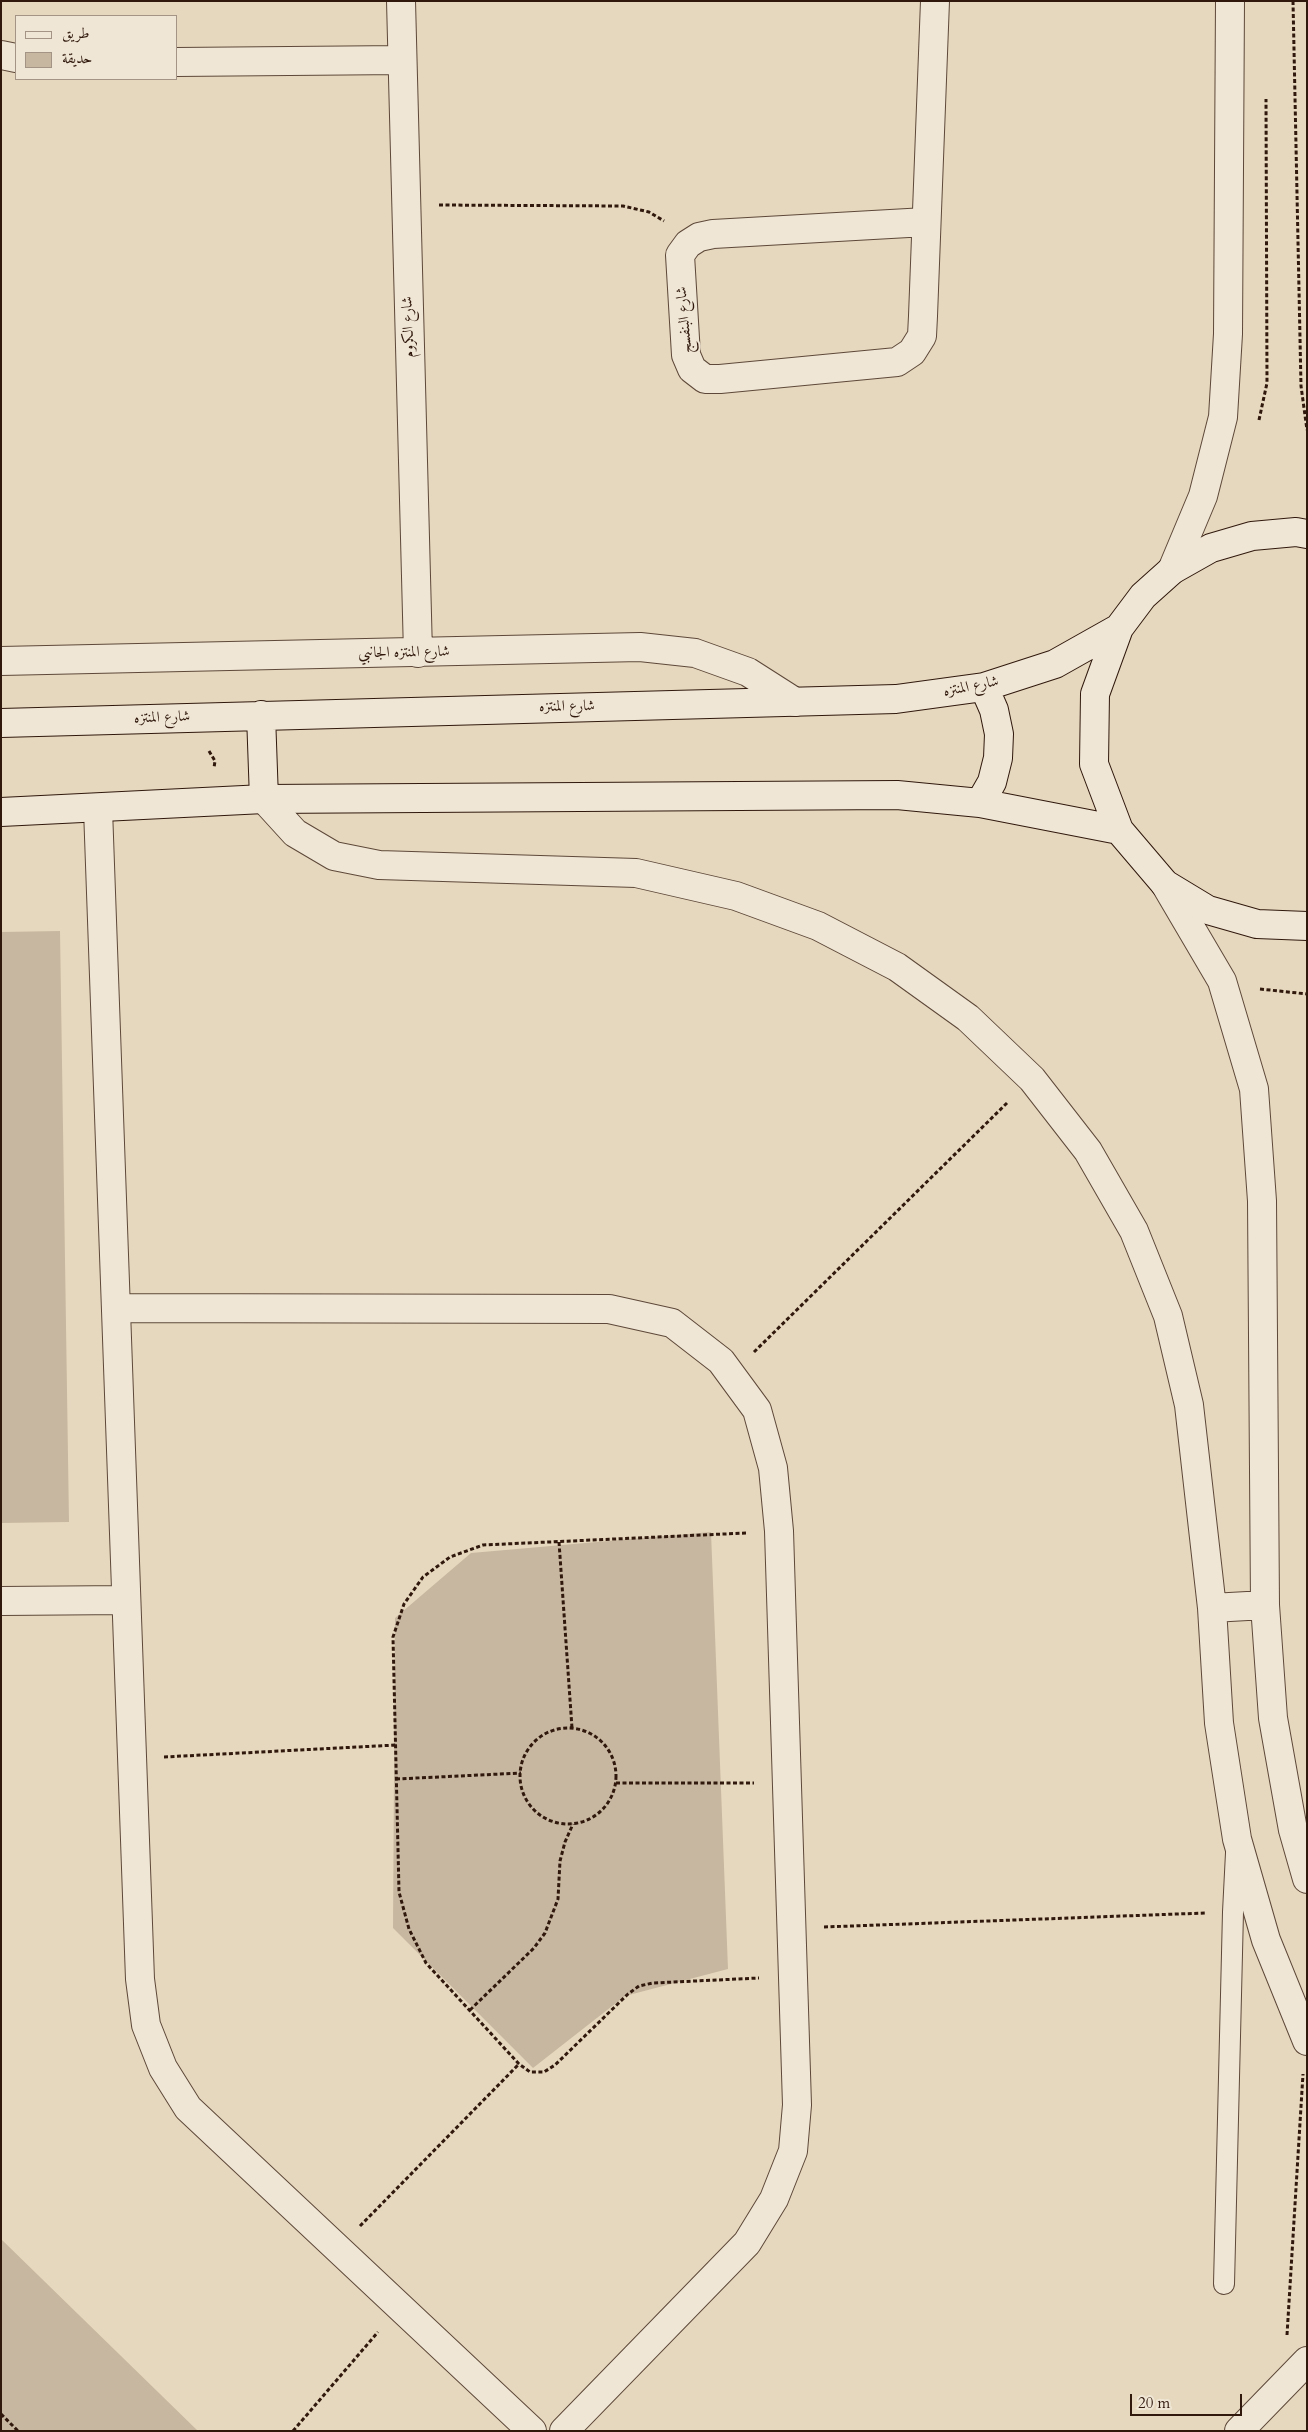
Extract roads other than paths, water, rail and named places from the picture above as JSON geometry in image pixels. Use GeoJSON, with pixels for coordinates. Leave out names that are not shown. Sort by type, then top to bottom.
{"type":"FeatureCollection","features":[{"type":"Feature","properties":{"kind":"street","name":"شارع الكروم"},"geometry":{"type":"LineString","coordinates":[[400,1],[418,653]]}},
{"type":"Feature","properties":{"kind":"street","name":"شارع البنفسج"},"geometry":{"type":"LineString","coordinates":[[926,222],[713,234],[699,237],[688,244],[680,255],[686,355],[692,369],[705,378],[720,379],[897,362],[912,352],[922,336],[935,1]]}},
{"type":"Feature","properties":{"kind":"street"},"geometry":{"type":"LineString","coordinates":[[1172,570],[1203,496],[1223,417],[1228,334],[1230,1]]}},
{"type":"Feature","properties":{"kind":"street"},"geometry":{"type":"LineString","coordinates":[[1,54],[15,58]]}},
{"type":"Feature","properties":{"kind":"street"},"geometry":{"type":"LineString","coordinates":[[178,62],[402,60]]}},
{"type":"Feature","properties":{"kind":"street"},"geometry":{"type":"LineString","coordinates":[[1307,534],[1296,532],[1252,536],[1211,548],[1172,570],[1143,596],[1119,628],[1095,694],[1094,764],[1119,830],[1165,884],[1222,981],[1254,1089],[1262,1201],[1265,1605],[1273,1718],[1293,1830],[1307,1879]]}},
{"type":"Feature","properties":{"kind":"street","name":"شارع المنتزه"},"geometry":{"type":"LineString","coordinates":[[1,723],[896,699],[984,687],[1054,664],[1119,628]]}},
{"type":"Feature","properties":{"kind":"street","name":"شارع المنتزه الجانبي"},"geometry":{"type":"LineString","coordinates":[[1,661],[640,647],[696,653],[748,672],[795,702]]}},
{"type":"Feature","properties":{"kind":"street"},"geometry":{"type":"LineString","coordinates":[[980,803],[992,782],[998,758],[999,734],[994,710],[984,687]]}},
{"type":"Feature","properties":{"kind":"street"},"geometry":{"type":"LineString","coordinates":[[261,715],[264,800],[295,833],[334,856],[378,865],[636,873],[736,896],[818,926],[897,967],[960,1012],[1032,1079],[1088,1151],[1134,1231],[1168,1316],[1189,1405],[1212,1608],[1219,1723],[1237,1839],[1266,1940],[1306,2040]]}},
{"type":"Feature","properties":{"kind":"street"},"geometry":{"type":"LineString","coordinates":[[1,812],[264,800],[897,795],[980,803],[1119,830]]}},
{"type":"Feature","properties":{"kind":"street"},"geometry":{"type":"LineString","coordinates":[[98,809],[140,1979],[146,2025],[163,2068],[188,2108],[532,2431]]}},
{"type":"Feature","properties":{"kind":"street"},"geometry":{"type":"LineString","coordinates":[[1165,884],[1208,910],[1257,924],[1307,926]]}},
{"type":"Feature","properties":{"kind":"street"},"geometry":{"type":"LineString","coordinates":[[116,1308],[609,1309],[672,1324],[721,1361],[757,1410],[773,1468],[779,1531],[797,2105],[793,2151],[774,2199],[748,2243],[564,2431]]}},
{"type":"Feature","properties":{"kind":"street"},"geometry":{"type":"LineString","coordinates":[[1,1601],[126,1600]]}},
{"type":"Feature","properties":{"kind":"street"},"geometry":{"type":"LineString","coordinates":[[1212,1608],[1265,1605]]}},
{"type":"Feature","properties":{"kind":"street"},"geometry":{"type":"LineString","coordinates":[[1238,2431],[1307,2361]]}},
{"type":"Feature","properties":{"kind":"lane"},"geometry":{"type":"LineString","coordinates":[[1224,2284],[1233,1912],[1237,1839]]}}]}
